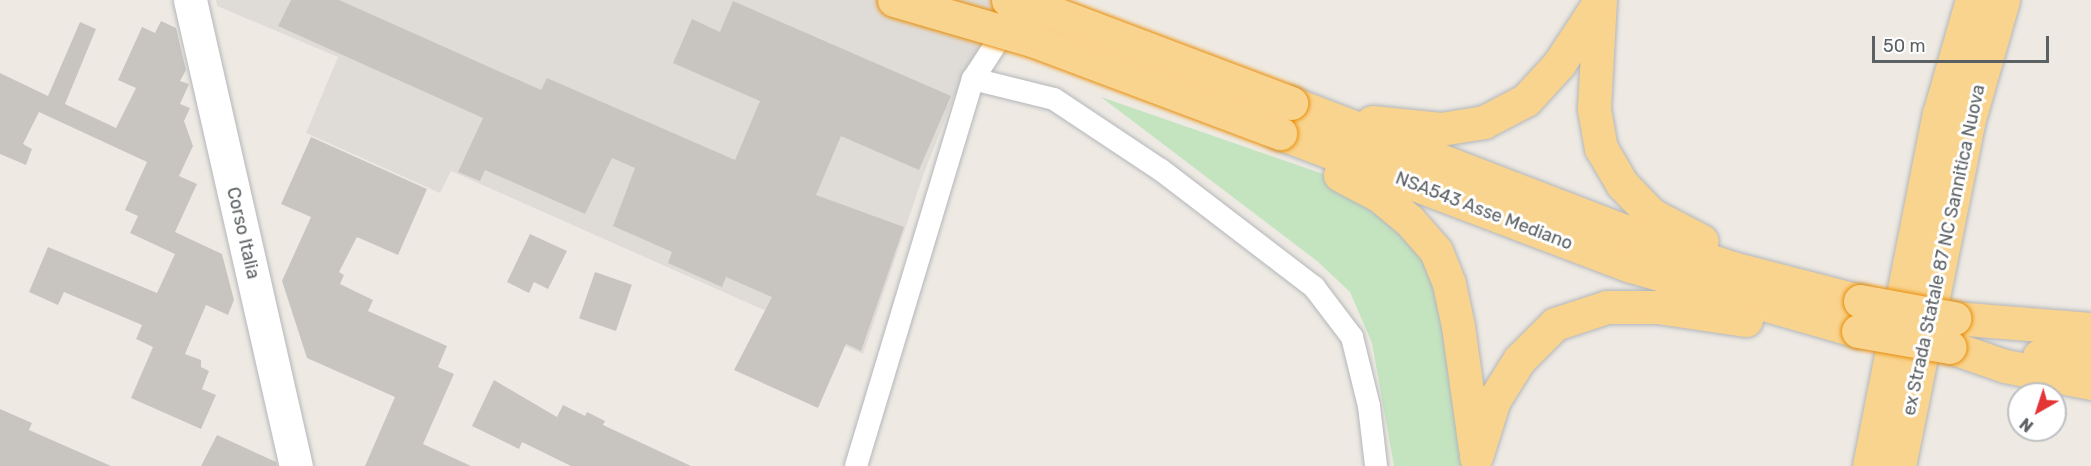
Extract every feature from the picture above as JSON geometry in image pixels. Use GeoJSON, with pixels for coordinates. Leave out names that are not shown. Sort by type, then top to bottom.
{"type":"FeatureCollection","features":[{"type":"Feature","properties":{"kind":"highway","name":"NSA543 Asse Mediano"},"geometry":{"type":"LineString","coordinates":[[894,0],[1285,118],[1642,238],[1819,292],[1859,316]]}},
{"type":"Feature","properties":{"kind":"highway","name":"NSA543 Asse Mediano"},"geometry":{"type":"LineString","coordinates":[[1008,0],[1048,11],[1285,118],[1632,266],[1859,316],[2091,358]]}},
{"type":"Feature","properties":{"kind":"highway"},"geometry":{"type":"LineString","coordinates":[[1939,114],[1944,40],[1952,0]]}},
{"type":"Feature","properties":{"kind":"highway"},"geometry":{"type":"LineString","coordinates":[[1285,118],[1442,129],[1484,122],[1526,100],[1559,64],[1600,1]]}},
{"type":"Feature","properties":{"kind":"highway"},"geometry":{"type":"LineString","coordinates":[[1600,1],[1594,108],[1601,148],[1622,184],[1652,214],[1690,236],[1819,292]]}},
{"type":"Feature","properties":{"kind":"highway","name":"ex Strada Statale 87 NC Sannitica Nuova"},"geometry":{"type":"LineString","coordinates":[[1869,466],[1939,114],[1995,2]]}},
{"type":"Feature","properties":{"kind":"highway","name":"ex Strada Statale 87 NC Sannitica Nuova"},"geometry":{"type":"LineString","coordinates":[[1899,466],[1968,123],[1995,2]]}},
{"type":"Feature","properties":{"kind":"highway"},"geometry":{"type":"LineString","coordinates":[[1285,118],[1330,170],[1380,196],[1409,220],[1436,251],[1449,284],[1458,326],[1476,461]]}},
{"type":"Feature","properties":{"kind":"highway"},"geometry":{"type":"LineString","coordinates":[[1476,461],[1494,400],[1519,360],[1555,324],[1597,310],[1658,307],[1778,325],[1859,316]]}},
{"type":"Feature","properties":{"kind":"highway"},"geometry":{"type":"LineString","coordinates":[[2020,326],[2091,314]]}},
{"type":"Feature","properties":{"kind":"highway","name":"NSA543 Asse Mediano"},"geometry":{"type":"LineString","coordinates":[[1952,333],[2020,326],[2091,329]]}},
{"type":"Feature","properties":{"kind":"highway"},"geometry":{"type":"LineString","coordinates":[[1952,333],[2005,366],[2091,382]]}},
{"type":"Feature","properties":{"kind":"street","name":"Corso Italia"},"geometry":{"type":"LineString","coordinates":[[190,0],[296,466]]}},
{"type":"Feature","properties":{"kind":"street"},"geometry":{"type":"LineString","coordinates":[[856,466],[973,79],[1025,0]]}},
{"type":"Feature","properties":{"kind":"street"},"geometry":{"type":"LineString","coordinates":[[973,79],[1054,99],[1161,170],[1314,287],[1352,337],[1369,406],[1376,466]]}},
{"type":"Feature","properties":{"kind":"shaded area"},"geometry":{"type":"Polygon","coordinates":[[[216,0],[1011,0],[964,71],[924,173],[863,354],[451,171],[440,193],[306,133],[338,57],[217,6],[216,0]]]}},
{"type":"Feature","properties":{"kind":"green space"},"geometry":{"type":"Polygon","coordinates":[[[1101,97],[1329,176],[1427,252],[1453,315],[1466,466],[1394,466],[1372,343],[1350,292],[1317,261],[1101,97]]]}},
{"type":"Feature","properties":{"kind":"building"},"geometry":{"type":"Polygon","coordinates":[[[291,0],[339,0],[541,90],[547,78],[735,160],[760,101],[673,63],[692,19],[720,32],[733,1],[951,96],[919,170],[841,136],[816,195],[904,227],[861,351],[846,344],[818,408],[734,370],[772,297],[726,277],[722,287],[668,263],[672,252],[613,226],[635,168],[612,158],[585,214],[485,170],[480,181],[458,172],[483,118],[278,26],[291,0]]]}},
{"type":"Feature","properties":{"kind":"building"},"geometry":{"type":"Polygon","coordinates":[[[161,21],[176,28],[186,70],[180,81],[189,84],[180,104],[190,108],[184,121],[193,146],[179,176],[197,184],[175,232],[222,254],[234,300],[228,315],[206,305],[185,354],[201,360],[201,367],[209,371],[202,389],[216,395],[201,429],[131,398],[153,347],[136,339],[142,325],[64,292],[58,305],[29,292],[48,247],[157,293],[175,254],[130,233],[138,216],[125,210],[147,162],[39,112],[23,144],[32,149],[26,165],[0,154],[0,73],[48,96],[80,22],[96,29],[65,104],[116,128],[136,88],[118,80],[142,27],[155,33],[161,21]]]}},
{"type":"Feature","properties":{"kind":"building"},"geometry":{"type":"Polygon","coordinates":[[[311,137],[427,189],[398,255],[357,237],[339,272],[344,275],[340,284],[373,300],[368,311],[447,346],[438,367],[454,374],[423,444],[471,466],[365,466],[395,397],[307,358],[282,281],[311,217],[281,204],[311,137]]]}},
{"type":"Feature","properties":{"kind":"building"},"geometry":{"type":"Polygon","coordinates":[[[530,234],[567,251],[548,289],[534,282],[529,293],[507,282],[530,234]]]}},
{"type":"Feature","properties":{"kind":"building"},"geometry":{"type":"Polygon","coordinates":[[[595,272],[632,285],[616,331],[579,318],[595,272]]]}},
{"type":"Feature","properties":{"kind":"building"},"geometry":{"type":"Polygon","coordinates":[[[494,380],[557,417],[563,405],[585,416],[587,412],[605,421],[603,425],[691,466],[571,466],[522,442],[519,449],[472,426],[494,380]]]}},
{"type":"Feature","properties":{"kind":"building"},"geometry":{"type":"Polygon","coordinates":[[[0,409],[32,423],[29,430],[111,466],[0,466],[0,409]]]}},
{"type":"Feature","properties":{"kind":"building"},"geometry":{"type":"Polygon","coordinates":[[[217,435],[276,462],[277,466],[201,466],[217,435]]]}}]}
